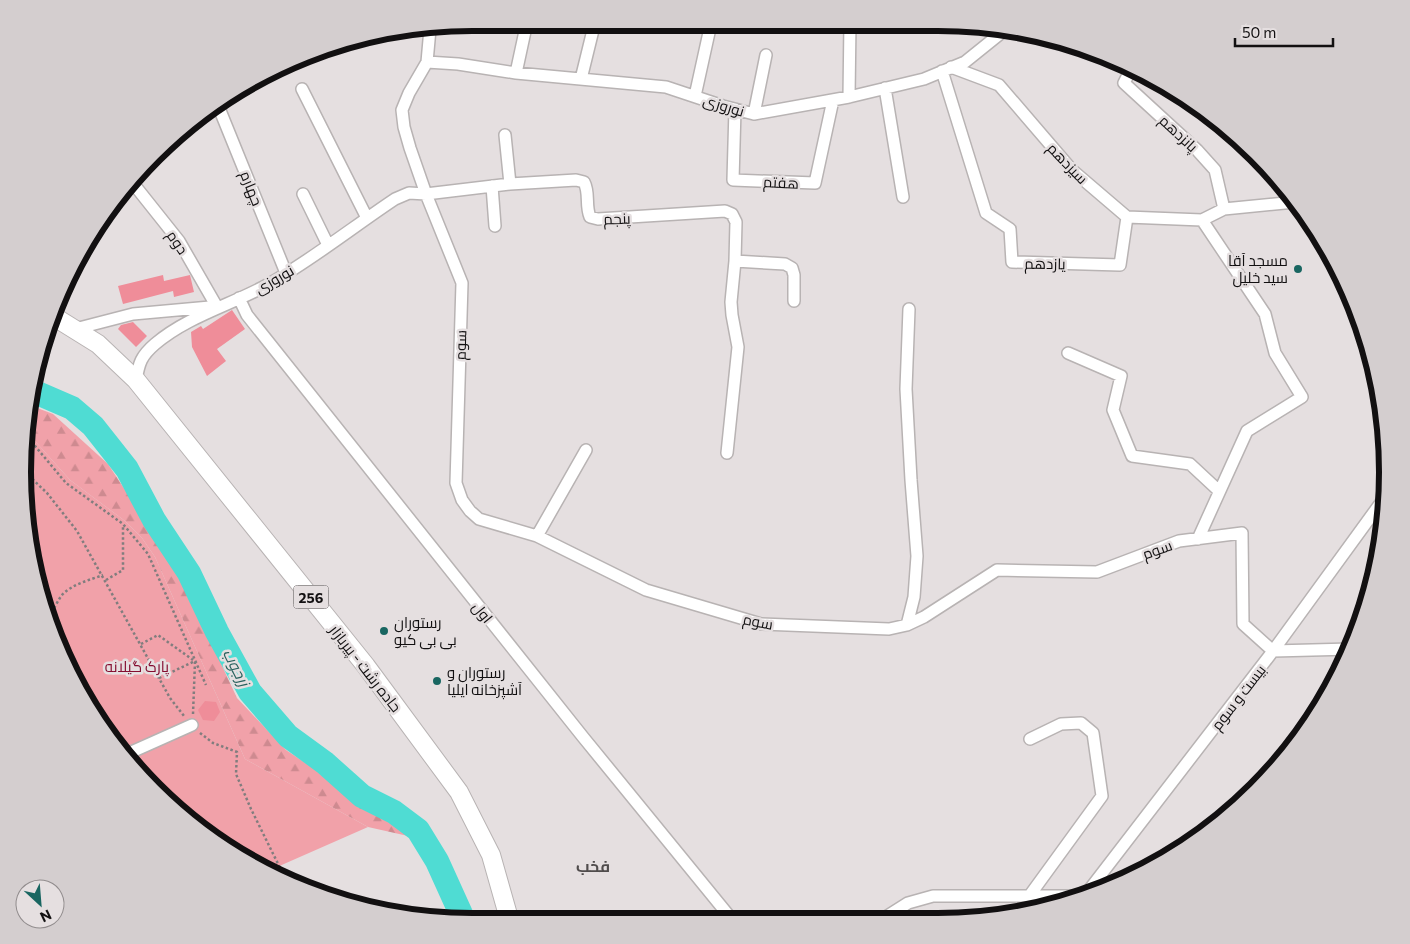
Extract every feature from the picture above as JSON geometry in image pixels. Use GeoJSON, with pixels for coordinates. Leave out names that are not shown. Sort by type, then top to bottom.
{"type":"FeatureCollection","features":[{"type":"Feature","properties":{"kind":"main road","name":"جاده رشت - پیربازار"},"geometry":{"type":"LineString","coordinates":[[59,320],[98,344],[136,380],[366,666],[460,792],[491,855],[507,913]]}},
{"type":"Feature","properties":{"kind":"street"},"geometry":{"type":"LineString","coordinates":[[516,73],[524,31]]}},
{"type":"Feature","properties":{"kind":"street"},"geometry":{"type":"LineString","coordinates":[[581,79],[593,31]]}},
{"type":"Feature","properties":{"kind":"street"},"geometry":{"type":"LineString","coordinates":[[695,96],[709,31]]}},
{"type":"Feature","properties":{"kind":"street"},"geometry":{"type":"LineString","coordinates":[[849,96],[850,31]]}},
{"type":"Feature","properties":{"kind":"street"},"geometry":{"type":"LineString","coordinates":[[427,62],[430,33]]}},
{"type":"Feature","properties":{"kind":"street","name":"نوروزی"},"geometry":{"type":"LineString","coordinates":[[427,62],[458,64],[516,73],[666,87],[754,114],[833,100],[924,79],[965,62],[998,35]]}},
{"type":"Feature","properties":{"kind":"street"},"geometry":{"type":"LineString","coordinates":[[754,114],[766,55]]}},
{"type":"Feature","properties":{"kind":"street","name":"سوم"},"geometry":{"type":"LineString","coordinates":[[427,62],[409,92],[402,110],[404,127],[426,194],[462,283],[456,482],[462,500],[479,519],[537,536],[646,590],[762,624],[890,629],[906,625],[924,617],[997,570],[1097,572],[1179,541],[1242,533],[1243,624],[1273,651]]}},
{"type":"Feature","properties":{"kind":"street","name":"یازدهم"},"geometry":{"type":"LineString","coordinates":[[946,69],[986,213],[1010,228],[1012,262],[1120,265],[1127,217]]}},
{"type":"Feature","properties":{"kind":"street","name":"سیزدهم"},"geometry":{"type":"LineString","coordinates":[[946,69],[999,85],[1072,170],[1127,217]]}},
{"type":"Feature","properties":{"kind":"street","name":"پانزدهم"},"geometry":{"type":"LineString","coordinates":[[1128,75],[1124,84],[1198,150],[1215,170],[1224,209]]}},
{"type":"Feature","properties":{"kind":"street"},"geometry":{"type":"LineString","coordinates":[[885,88],[903,197]]}},
{"type":"Feature","properties":{"kind":"street"},"geometry":{"type":"LineString","coordinates":[[302,89],[367,218]]}},
{"type":"Feature","properties":{"kind":"street","name":"هفتم"},"geometry":{"type":"LineString","coordinates":[[734,109],[733,180],[816,184],[833,100]]}},
{"type":"Feature","properties":{"kind":"street","name":"چهارم"},"geometry":{"type":"LineString","coordinates":[[220,111],[286,273]]}},
{"type":"Feature","properties":{"kind":"street"},"geometry":{"type":"LineString","coordinates":[[505,135],[510,184]]}},
{"type":"Feature","properties":{"kind":"street","name":"پنجم"},"geometry":{"type":"LineString","coordinates":[[426,194],[510,184],[576,180],[584,182],[588,189],[587,210],[590,216],[598,219],[725,212],[732,214],[736,222],[735,261]]}},
{"type":"Feature","properties":{"kind":"street"},"geometry":{"type":"LineString","coordinates":[[492,186],[495,226]]}},
{"type":"Feature","properties":{"kind":"street","name":"دوم"},"geometry":{"type":"LineString","coordinates":[[136,187],[179,241],[217,307]]}},
{"type":"Feature","properties":{"kind":"street","name":"نوروزی"},"geometry":{"type":"LineString","coordinates":[[136,380],[140,360],[155,344],[180,326],[268,284],[395,199],[409,193],[426,194]]}},
{"type":"Feature","properties":{"kind":"street"},"geometry":{"type":"LineString","coordinates":[[303,194],[328,245]]}},
{"type":"Feature","properties":{"kind":"street"},"geometry":{"type":"LineString","coordinates":[[1127,217],[1202,220],[1224,209],[1287,203]]}},
{"type":"Feature","properties":{"kind":"street"},"geometry":{"type":"LineString","coordinates":[[1198,539],[1247,430],[1302,397],[1274,353],[1265,314],[1202,220]]}},
{"type":"Feature","properties":{"kind":"street"},"geometry":{"type":"LineString","coordinates":[[727,453],[738,359],[738,346],[731,302],[735,261],[786,264],[792,268],[794,275],[794,301]]}},
{"type":"Feature","properties":{"kind":"street","name":"اول"},"geometry":{"type":"LineString","coordinates":[[239,298],[247,315],[259,331],[583,737],[727,913]]}},
{"type":"Feature","properties":{"kind":"street"},"geometry":{"type":"LineString","coordinates":[[75,330],[133,314],[217,307]]}},
{"type":"Feature","properties":{"kind":"street"},"geometry":{"type":"LineString","coordinates":[[906,625],[914,597],[917,556],[910,480],[906,389],[909,309]]}},
{"type":"Feature","properties":{"kind":"street"},"geometry":{"type":"LineString","coordinates":[[1068,353],[1121,376],[1113,410],[1132,456],[1190,464],[1220,491]]}},
{"type":"Feature","properties":{"kind":"street"},"geometry":{"type":"LineString","coordinates":[[537,536],[586,450]]}},
{"type":"Feature","properties":{"kind":"street","name":"بیست و سوم"},"geometry":{"type":"LineString","coordinates":[[1094,884],[1273,651],[1377,508]]}},
{"type":"Feature","properties":{"kind":"street"},"geometry":{"type":"LineString","coordinates":[[1273,651],[1341,649]]}},
{"type":"Feature","properties":{"kind":"street"},"geometry":{"type":"LineString","coordinates":[[1030,739],[1061,724],[1081,723],[1093,733],[1102,796],[1030,895]]}},
{"type":"Feature","properties":{"kind":"street"},"geometry":{"type":"LineString","coordinates":[[132,752],[192,725]]}},
{"type":"Feature","properties":{"kind":"street"},"geometry":{"type":"LineString","coordinates":[[892,913],[908,903],[933,896],[1060,896]]}},
{"type":"Feature","properties":{"kind":"path"},"geometry":{"type":"LineString","coordinates":[[32,442],[66,484],[123,524],[148,554],[206,685]]}},
{"type":"Feature","properties":{"kind":"path"},"geometry":{"type":"LineString","coordinates":[[31,478],[47,493],[77,531],[178,710],[213,743],[237,752],[236,774],[280,869]]}},
{"type":"Feature","properties":{"kind":"path"},"geometry":{"type":"LineString","coordinates":[[106,580],[123,570],[123,524]]}},
{"type":"Feature","properties":{"kind":"path"},"geometry":{"type":"LineString","coordinates":[[53,609],[61,596],[68,590],[103,575]]}},
{"type":"Feature","properties":{"kind":"path"},"geometry":{"type":"LineString","coordinates":[[140,644],[158,636],[195,661]]}},
{"type":"Feature","properties":{"kind":"path"},"geometry":{"type":"LineString","coordinates":[[159,678],[195,661]]}},
{"type":"Feature","properties":{"kind":"path"},"geometry":{"type":"LineString","coordinates":[[192,725],[195,661]]}},
{"type":"Feature","properties":{"kind":"green space"},"geometry":{"type":"Polygon","coordinates":[[[36,408],[53,414],[108,464],[177,569],[237,698],[286,750],[377,811],[408,836],[368,827],[245,759],[155,557],[142,538],[125,521],[70,480],[32,438],[36,408]]]}},
{"type":"Feature","properties":{"kind":"green space","name":"پارک گیلانه"},"geometry":{"type":"Polygon","coordinates":[[[32,438],[70,480],[125,521],[142,538],[155,557],[245,759],[368,827],[277,867],[252,854],[204,822],[160,784],[141,763],[122,740],[90,692],[65,641],[55,614],[46,586],[35,530],[31,472],[32,438]]]}},
{"type":"Feature","properties":{"kind":"building"},"geometry":{"type":"Polygon","coordinates":[[[163,275],[164,281],[190,275],[194,292],[174,297],[173,291],[123,304],[118,286],[163,275]]]}},
{"type":"Feature","properties":{"kind":"building"},"geometry":{"type":"Polygon","coordinates":[[[232,310],[245,329],[217,349],[226,361],[207,376],[192,347],[191,332],[201,326],[203,329],[232,310]]]}},
{"type":"Feature","properties":{"kind":"building"},"geometry":{"type":"Polygon","coordinates":[[[133,322],[147,336],[136,347],[118,329],[121,325],[133,322]]]}},
{"type":"Feature","properties":{"kind":"building"},"geometry":{"type":"Polygon","coordinates":[[[205,701],[216,702],[220,712],[214,721],[203,720],[198,710],[205,701]]]}},
{"type":"Feature","properties":{"kind":"waterway","name":"زرجوب"},"geometry":{"type":"LineString","coordinates":[[39,394],[72,408],[93,426],[127,469],[154,520],[189,573],[217,632],[250,692],[288,736],[325,763],[362,796],[394,812],[418,830],[437,861],[460,913]]}},
{"type":"Feature","properties":{"kind":"place","name":"مسجد آقا سید خلیل"},"geometry":{"type":"Point","coordinates":[1298,269]}},
{"type":"Feature","properties":{"kind":"place","name":"رستوران بی بی کیو"},"geometry":{"type":"Point","coordinates":[384,631]}},
{"type":"Feature","properties":{"kind":"place","name":"رستوران و آشپزخانه ایلیا"},"geometry":{"type":"Point","coordinates":[437,681]}},
{"type":"Feature","properties":{"kind":"district","name":"فخب"},"geometry":{"type":"Point","coordinates":[593,865]}}]}
